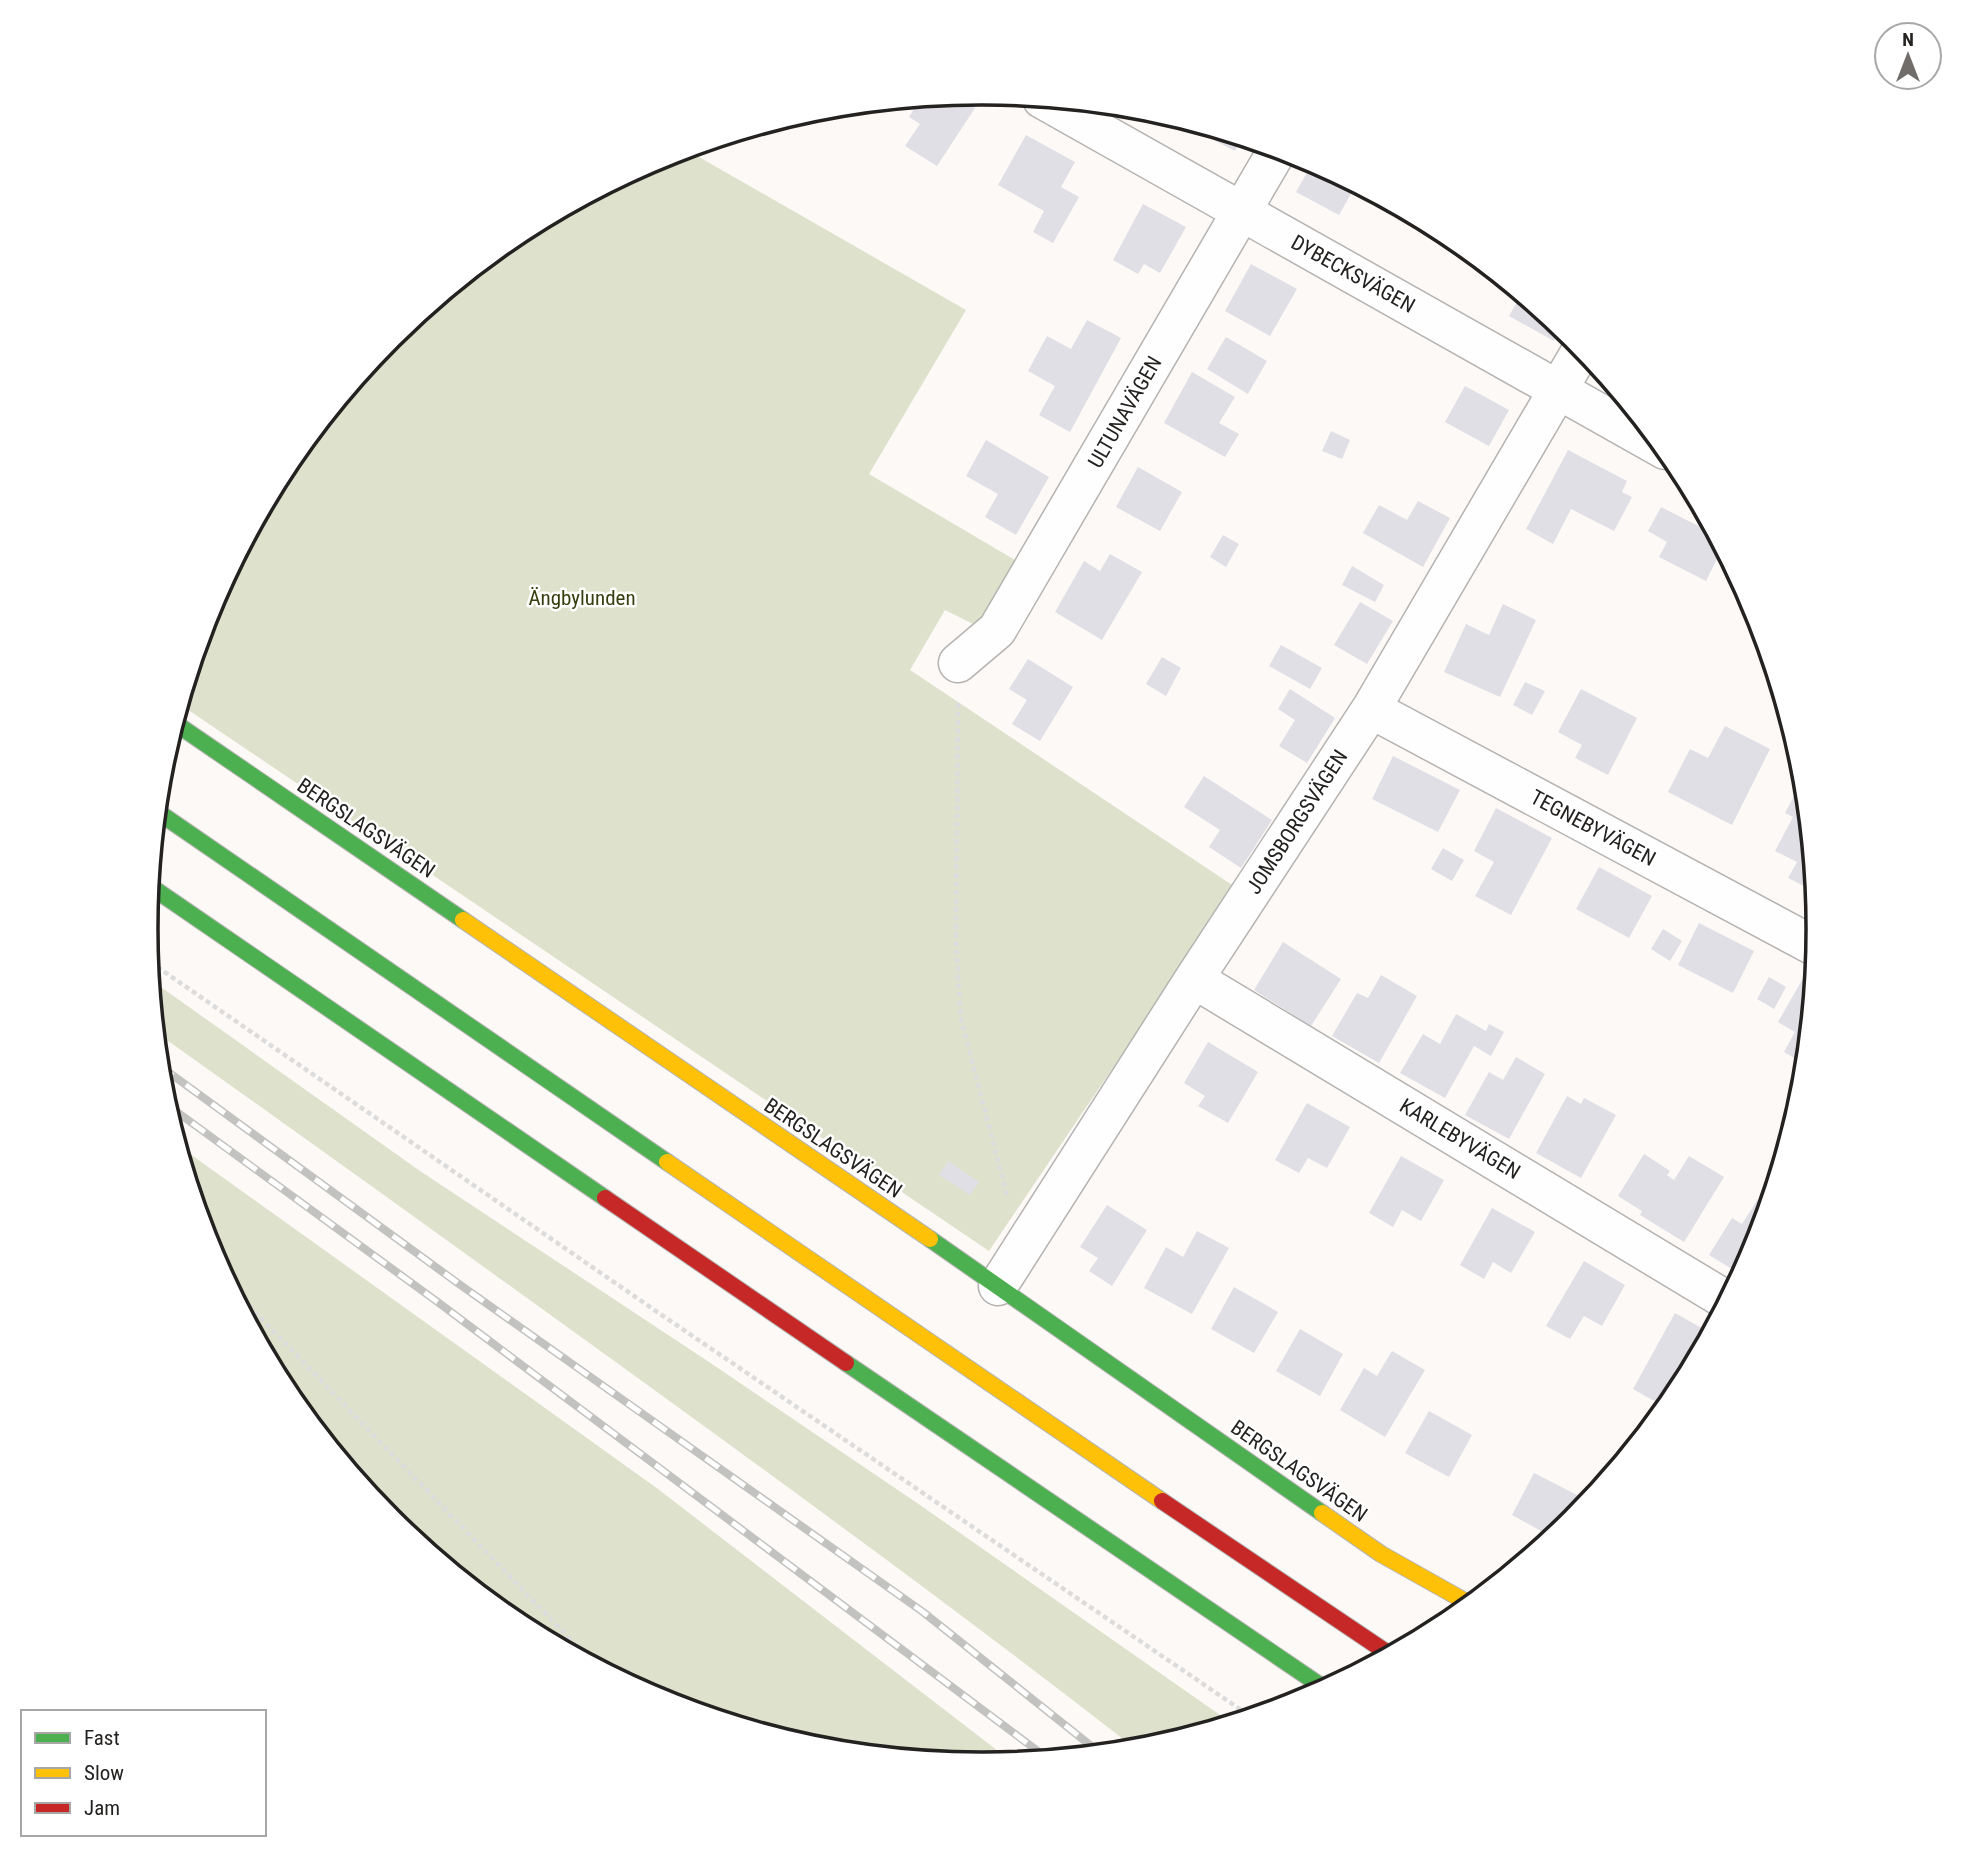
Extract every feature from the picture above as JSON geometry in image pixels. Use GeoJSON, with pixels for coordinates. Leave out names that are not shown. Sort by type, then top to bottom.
{"type":"FeatureCollection","features":[{"type":"Feature","properties":{"kind":"main road","name":"BERGSLAGSVÄGEN"},"geometry":{"type":"LineString","coordinates":[[184,729],[998,1286],[1381,1554],[1460,1598]]}},
{"type":"Feature","properties":{"kind":"main road"},"geometry":{"type":"LineString","coordinates":[[166,819],[1147,1492],[1381,1649]]}},
{"type":"Feature","properties":{"kind":"main road"},"geometry":{"type":"LineString","coordinates":[[159,892],[1058,1509],[1314,1681]]}},
{"type":"Feature","properties":{"kind":"street","name":"DYBECKSVÄGEN"},"geometry":{"type":"LineString","coordinates":[[1060,109],[1642,437]]}},
{"type":"Feature","properties":{"kind":"street","name":"ULTUNAVÄGEN"},"geometry":{"type":"LineString","coordinates":[[958,663],[997,631],[1273,159]]}},
{"type":"Feature","properties":{"kind":"street","name":"JOMSBORGSVÄGEN"},"geometry":{"type":"LineString","coordinates":[[998,1286],[1371,709],[1577,360]]}},
{"type":"Feature","properties":{"kind":"street","name":"TEGNEBYVÄGEN"},"geometry":{"type":"LineString","coordinates":[[1371,709],[1806,941]]}},
{"type":"Feature","properties":{"kind":"street","name":"KARLEBYVÄGEN"},"geometry":{"type":"LineString","coordinates":[[1194,979],[1720,1296]]}},
{"type":"Feature","properties":{"kind":"path"},"geometry":{"type":"LineString","coordinates":[[958,663],[956,942],[961,1019],[1001,1177],[1023,1247]]}},
{"type":"Feature","properties":{"kind":"path"},"geometry":{"type":"LineString","coordinates":[[160,969],[664,1317],[1241,1710]]}},
{"type":"Feature","properties":{"kind":"path"},"geometry":{"type":"LineString","coordinates":[[251,1308],[576,1645]]}},
{"type":"Feature","properties":{"kind":"green space","name":"Ängbylunden"},"geometry":{"type":"Polygon","coordinates":[[[698,156],[966,310],[869,474],[1015,560],[977,626],[945,610],[910,670],[1235,887],[989,1251],[188,710],[221,613],[243,564],[297,471],[363,386],[439,309],[524,244],[570,215],[618,190],[698,156]]]}},
{"type":"Feature","properties":{"kind":"green space"},"geometry":{"type":"Polygon","coordinates":[[[161,987],[420,1171],[920,1505],[1221,1716],[1123,1739],[984,1632],[167,1040],[161,987]]]}},
{"type":"Feature","properties":{"kind":"green space"},"geometry":{"type":"Polygon","coordinates":[[[191,1154],[658,1489],[999,1751],[928,1750],[875,1745],[769,1724],[717,1708],[618,1667],[570,1642],[481,1582],[439,1548],[400,1511],[329,1430],[297,1386],[243,1293],[221,1244],[191,1154]]]}},
{"type":"Feature","properties":{"kind":"building"},"geometry":{"type":"Polygon","coordinates":[[[971,105],[975,108],[937,166],[905,146],[920,124],[909,117],[914,108],[971,105]]]}},
{"type":"Feature","properties":{"kind":"building"},"geometry":{"type":"Polygon","coordinates":[[[1026,135],[1075,162],[1061,187],[1079,197],[1053,243],[1033,232],[1044,211],[998,185],[1026,135]]]}},
{"type":"Feature","properties":{"kind":"building"},"geometry":{"type":"Polygon","coordinates":[[[1207,137],[1238,146],[1235,151],[1207,137]]]}},
{"type":"Feature","properties":{"kind":"building"},"geometry":{"type":"Polygon","coordinates":[[[1307,173],[1352,193],[1339,215],[1296,192],[1307,173]]]}},
{"type":"Feature","properties":{"kind":"building"},"geometry":{"type":"Polygon","coordinates":[[[1143,204],[1186,227],[1160,273],[1144,264],[1138,274],[1113,260],[1143,204]]]}},
{"type":"Feature","properties":{"kind":"building"},"geometry":{"type":"Polygon","coordinates":[[[1251,264],[1297,289],[1270,336],[1225,311],[1251,264]]]}},
{"type":"Feature","properties":{"kind":"building"},"geometry":{"type":"Polygon","coordinates":[[[1517,302],[1556,338],[1554,341],[1509,316],[1517,302]]]}},
{"type":"Feature","properties":{"kind":"building"},"geometry":{"type":"Polygon","coordinates":[[[1087,320],[1121,338],[1070,432],[1039,415],[1055,386],[1028,371],[1047,336],[1071,349],[1087,320]]]}},
{"type":"Feature","properties":{"kind":"building"},"geometry":{"type":"Polygon","coordinates":[[[1226,337],[1267,361],[1248,394],[1207,369],[1226,337]]]}},
{"type":"Feature","properties":{"kind":"building"},"geometry":{"type":"Polygon","coordinates":[[[1192,372],[1235,397],[1219,423],[1239,434],[1225,457],[1164,423],[1192,372]]]}},
{"type":"Feature","properties":{"kind":"building"},"geometry":{"type":"Polygon","coordinates":[[[1465,386],[1509,410],[1489,446],[1445,422],[1465,386]]]}},
{"type":"Feature","properties":{"kind":"building"},"geometry":{"type":"Polygon","coordinates":[[[1331,431],[1350,440],[1342,459],[1322,451],[1331,431]]]}},
{"type":"Feature","properties":{"kind":"building"},"geometry":{"type":"Polygon","coordinates":[[[986,440],[1049,477],[1016,535],[985,517],[998,494],[966,476],[986,440]]]}},
{"type":"Feature","properties":{"kind":"building"},"geometry":{"type":"Polygon","coordinates":[[[1568,450],[1627,481],[1622,492],[1632,497],[1614,531],[1571,509],[1553,544],[1526,529],[1568,450]]]}},
{"type":"Feature","properties":{"kind":"building"},"geometry":{"type":"Polygon","coordinates":[[[1138,467],[1182,492],[1160,531],[1116,507],[1138,467]]]}},
{"type":"Feature","properties":{"kind":"building"},"geometry":{"type":"Polygon","coordinates":[[[1418,501],[1450,518],[1423,567],[1363,533],[1379,505],[1407,520],[1418,501]]]}},
{"type":"Feature","properties":{"kind":"building"},"geometry":{"type":"Polygon","coordinates":[[[1661,507],[1701,527],[1718,558],[1706,581],[1659,557],[1667,542],[1648,531],[1661,507]]]}},
{"type":"Feature","properties":{"kind":"building"},"geometry":{"type":"Polygon","coordinates":[[[1223,535],[1239,544],[1226,567],[1210,557],[1223,535]]]}},
{"type":"Feature","properties":{"kind":"building"},"geometry":{"type":"Polygon","coordinates":[[[1110,554],[1142,572],[1102,640],[1055,612],[1084,561],[1100,571],[1110,554]]]}},
{"type":"Feature","properties":{"kind":"building"},"geometry":{"type":"Polygon","coordinates":[[[1352,566],[1384,585],[1375,602],[1342,585],[1352,566]]]}},
{"type":"Feature","properties":{"kind":"building"},"geometry":{"type":"Polygon","coordinates":[[[1360,602],[1393,621],[1367,664],[1334,645],[1360,602]]]}},
{"type":"Feature","properties":{"kind":"building"},"geometry":{"type":"Polygon","coordinates":[[[1503,604],[1536,620],[1500,697],[1444,672],[1466,624],[1489,635],[1503,604]]]}},
{"type":"Feature","properties":{"kind":"building"},"geometry":{"type":"Polygon","coordinates":[[[1281,645],[1322,668],[1310,689],[1269,666],[1281,645]]]}},
{"type":"Feature","properties":{"kind":"building"},"geometry":{"type":"Polygon","coordinates":[[[1162,657],[1181,668],[1166,696],[1146,684],[1162,657]]]}},
{"type":"Feature","properties":{"kind":"building"},"geometry":{"type":"Polygon","coordinates":[[[1028,659],[1073,687],[1040,741],[1012,724],[1027,700],[1009,689],[1028,659]]]}},
{"type":"Feature","properties":{"kind":"building"},"geometry":{"type":"Polygon","coordinates":[[[1525,682],[1545,691],[1532,715],[1513,705],[1525,682]]]}},
{"type":"Feature","properties":{"kind":"building"},"geometry":{"type":"Polygon","coordinates":[[[1290,689],[1335,718],[1307,763],[1279,746],[1295,720],[1278,709],[1290,689]]]}},
{"type":"Feature","properties":{"kind":"building"},"geometry":{"type":"Polygon","coordinates":[[[1581,689],[1637,718],[1608,775],[1575,758],[1582,745],[1558,732],[1581,689]]]}},
{"type":"Feature","properties":{"kind":"building"},"geometry":{"type":"Polygon","coordinates":[[[1725,726],[1770,749],[1732,825],[1668,792],[1690,749],[1708,758],[1725,726]]]}},
{"type":"Feature","properties":{"kind":"building"},"geometry":{"type":"Polygon","coordinates":[[[1393,756],[1460,790],[1438,832],[1372,799],[1393,756]]]}},
{"type":"Feature","properties":{"kind":"building"},"geometry":{"type":"Polygon","coordinates":[[[1204,776],[1272,820],[1241,868],[1209,847],[1220,830],[1184,807],[1204,776]]]}},
{"type":"Feature","properties":{"kind":"building"},"geometry":{"type":"Polygon","coordinates":[[[1794,795],[1804,886],[1788,878],[1797,862],[1775,851],[1793,817],[1785,813],[1794,795]]]}},
{"type":"Feature","properties":{"kind":"building"},"geometry":{"type":"Polygon","coordinates":[[[1496,808],[1552,838],[1511,915],[1475,896],[1494,862],[1474,851],[1496,808]]]}},
{"type":"Feature","properties":{"kind":"building"},"geometry":{"type":"Polygon","coordinates":[[[1443,848],[1464,860],[1452,881],[1431,869],[1443,848]]]}},
{"type":"Feature","properties":{"kind":"building"},"geometry":{"type":"Polygon","coordinates":[[[1599,867],[1652,896],[1629,938],[1576,909],[1599,867]]]}},
{"type":"Feature","properties":{"kind":"building"},"geometry":{"type":"Polygon","coordinates":[[[1699,923],[1754,951],[1733,993],[1678,965],[1699,923]]]}},
{"type":"Feature","properties":{"kind":"building"},"geometry":{"type":"Polygon","coordinates":[[[1663,929],[1682,941],[1670,961],[1651,949],[1663,929]]]}},
{"type":"Feature","properties":{"kind":"building"},"geometry":{"type":"Polygon","coordinates":[[[1283,942],[1341,979],[1311,1026],[1254,990],[1283,942]]]}},
{"type":"Feature","properties":{"kind":"building"},"geometry":{"type":"Polygon","coordinates":[[[1381,975],[1417,996],[1379,1063],[1332,1036],[1357,993],[1368,998],[1381,975]]]}},
{"type":"Feature","properties":{"kind":"building"},"geometry":{"type":"Polygon","coordinates":[[[1769,977],[1786,987],[1774,1009],[1757,999],[1769,977]]]}},
{"type":"Feature","properties":{"kind":"building"},"geometry":{"type":"Polygon","coordinates":[[[1802,980],[1804,981],[1795,1058],[1784,1052],[1795,1032],[1778,1022],[1802,980]]]}},
{"type":"Feature","properties":{"kind":"building"},"geometry":{"type":"Polygon","coordinates":[[[1456,1014],[1486,1031],[1489,1024],[1504,1032],[1491,1056],[1474,1046],[1445,1098],[1400,1073],[1423,1034],[1440,1044],[1456,1014]]]}},
{"type":"Feature","properties":{"kind":"building"},"geometry":{"type":"Polygon","coordinates":[[[1208,1042],[1258,1072],[1228,1123],[1198,1106],[1205,1096],[1184,1083],[1208,1042]]]}},
{"type":"Feature","properties":{"kind":"building"},"geometry":{"type":"Polygon","coordinates":[[[1516,1057],[1545,1074],[1509,1139],[1465,1115],[1489,1072],[1503,1080],[1516,1057]]]}},
{"type":"Feature","properties":{"kind":"building"},"geometry":{"type":"Polygon","coordinates":[[[1567,1096],[1581,1104],[1584,1098],[1616,1115],[1581,1178],[1536,1153],[1567,1096]]]}},
{"type":"Feature","properties":{"kind":"building"},"geometry":{"type":"Polygon","coordinates":[[[1307,1103],[1350,1127],[1327,1168],[1308,1158],[1299,1173],[1275,1160],[1307,1103]]]}},
{"type":"Feature","properties":{"kind":"building"},"geometry":{"type":"Polygon","coordinates":[[[1644,1154],[1670,1171],[1667,1175],[1674,1180],[1689,1156],[1724,1177],[1684,1242],[1640,1215],[1642,1211],[1618,1196],[1644,1154]]]}},
{"type":"Feature","properties":{"kind":"building"},"geometry":{"type":"Polygon","coordinates":[[[1401,1156],[1444,1180],[1421,1221],[1402,1210],[1393,1227],[1369,1213],[1401,1156]]]}},
{"type":"Feature","properties":{"kind":"building"},"geometry":{"type":"Polygon","coordinates":[[[948,1161],[979,1182],[970,1195],[939,1175],[948,1161]]]}},
{"type":"Feature","properties":{"kind":"building"},"geometry":{"type":"Polygon","coordinates":[[[1759,1200],[1732,1269],[1709,1255],[1732,1218],[1742,1224],[1759,1200]]]}},
{"type":"Feature","properties":{"kind":"building"},"geometry":{"type":"Polygon","coordinates":[[[1107,1205],[1147,1230],[1112,1286],[1089,1271],[1098,1258],[1080,1247],[1107,1205]]]}},
{"type":"Feature","properties":{"kind":"building"},"geometry":{"type":"Polygon","coordinates":[[[1492,1208],[1535,1232],[1511,1273],[1493,1262],[1484,1279],[1460,1265],[1492,1208]]]}},
{"type":"Feature","properties":{"kind":"building"},"geometry":{"type":"Polygon","coordinates":[[[1197,1231],[1229,1248],[1192,1314],[1144,1288],[1166,1247],[1183,1257],[1197,1231]]]}},
{"type":"Feature","properties":{"kind":"building"},"geometry":{"type":"Polygon","coordinates":[[[1584,1261],[1625,1285],[1602,1326],[1584,1316],[1570,1339],[1546,1326],[1584,1261]]]}},
{"type":"Feature","properties":{"kind":"building"},"geometry":{"type":"Polygon","coordinates":[[[1234,1287],[1278,1312],[1254,1353],[1211,1329],[1234,1287]]]}},
{"type":"Feature","properties":{"kind":"building"},"geometry":{"type":"Polygon","coordinates":[[[1675,1313],[1702,1328],[1656,1402],[1633,1389],[1675,1313]]]}},
{"type":"Feature","properties":{"kind":"building"},"geometry":{"type":"Polygon","coordinates":[[[1300,1329],[1343,1354],[1320,1396],[1276,1371],[1300,1329]]]}},
{"type":"Feature","properties":{"kind":"building"},"geometry":{"type":"Polygon","coordinates":[[[1392,1351],[1425,1370],[1385,1437],[1340,1410],[1364,1368],[1377,1376],[1392,1351]]]}},
{"type":"Feature","properties":{"kind":"building"},"geometry":{"type":"Polygon","coordinates":[[[1429,1411],[1472,1435],[1449,1477],[1405,1453],[1429,1411]]]}},
{"type":"Feature","properties":{"kind":"building"},"geometry":{"type":"Polygon","coordinates":[[[1534,1473],[1578,1496],[1542,1532],[1512,1515],[1534,1473]]]}},
{"type":"Feature","properties":{"kind":"railway"},"geometry":{"type":"LineString","coordinates":[[172,1075],[459,1284],[923,1612],[1090,1745]]}},
{"type":"Feature","properties":{"kind":"railway"},"geometry":{"type":"LineString","coordinates":[[180,1114],[439,1303],[1036,1750]]}},
{"type":"Feature","properties":{"kind":"traffic: fast"},"geometry":{"type":"LineString","coordinates":[[184,729],[463,920]]}},
{"type":"Feature","properties":{"kind":"traffic: fast"},"geometry":{"type":"LineString","coordinates":[[166,818],[667,1162]]}},
{"type":"Feature","properties":{"kind":"traffic: fast"},"geometry":{"type":"LineString","coordinates":[[159,892],[605,1198]]}},
{"type":"Feature","properties":{"kind":"traffic: fast"},"geometry":{"type":"LineString","coordinates":[[930,1239],[1322,1513]]}},
{"type":"Feature","properties":{"kind":"traffic: fast"},"geometry":{"type":"LineString","coordinates":[[846,1363],[1314,1681]]}},
{"type":"Feature","properties":{"kind":"traffic: slow"},"geometry":{"type":"LineString","coordinates":[[463,920],[930,1239]]}},
{"type":"Feature","properties":{"kind":"traffic: slow"},"geometry":{"type":"LineString","coordinates":[[667,1162],[1162,1501]]}},
{"type":"Feature","properties":{"kind":"traffic: slow"},"geometry":{"type":"LineString","coordinates":[[1322,1513],[1381,1554],[1460,1598]]}},
{"type":"Feature","properties":{"kind":"traffic: jam"},"geometry":{"type":"LineString","coordinates":[[605,1198],[846,1363]]}},
{"type":"Feature","properties":{"kind":"traffic: jam"},"geometry":{"type":"LineString","coordinates":[[1162,1501],[1381,1649]]}}]}
